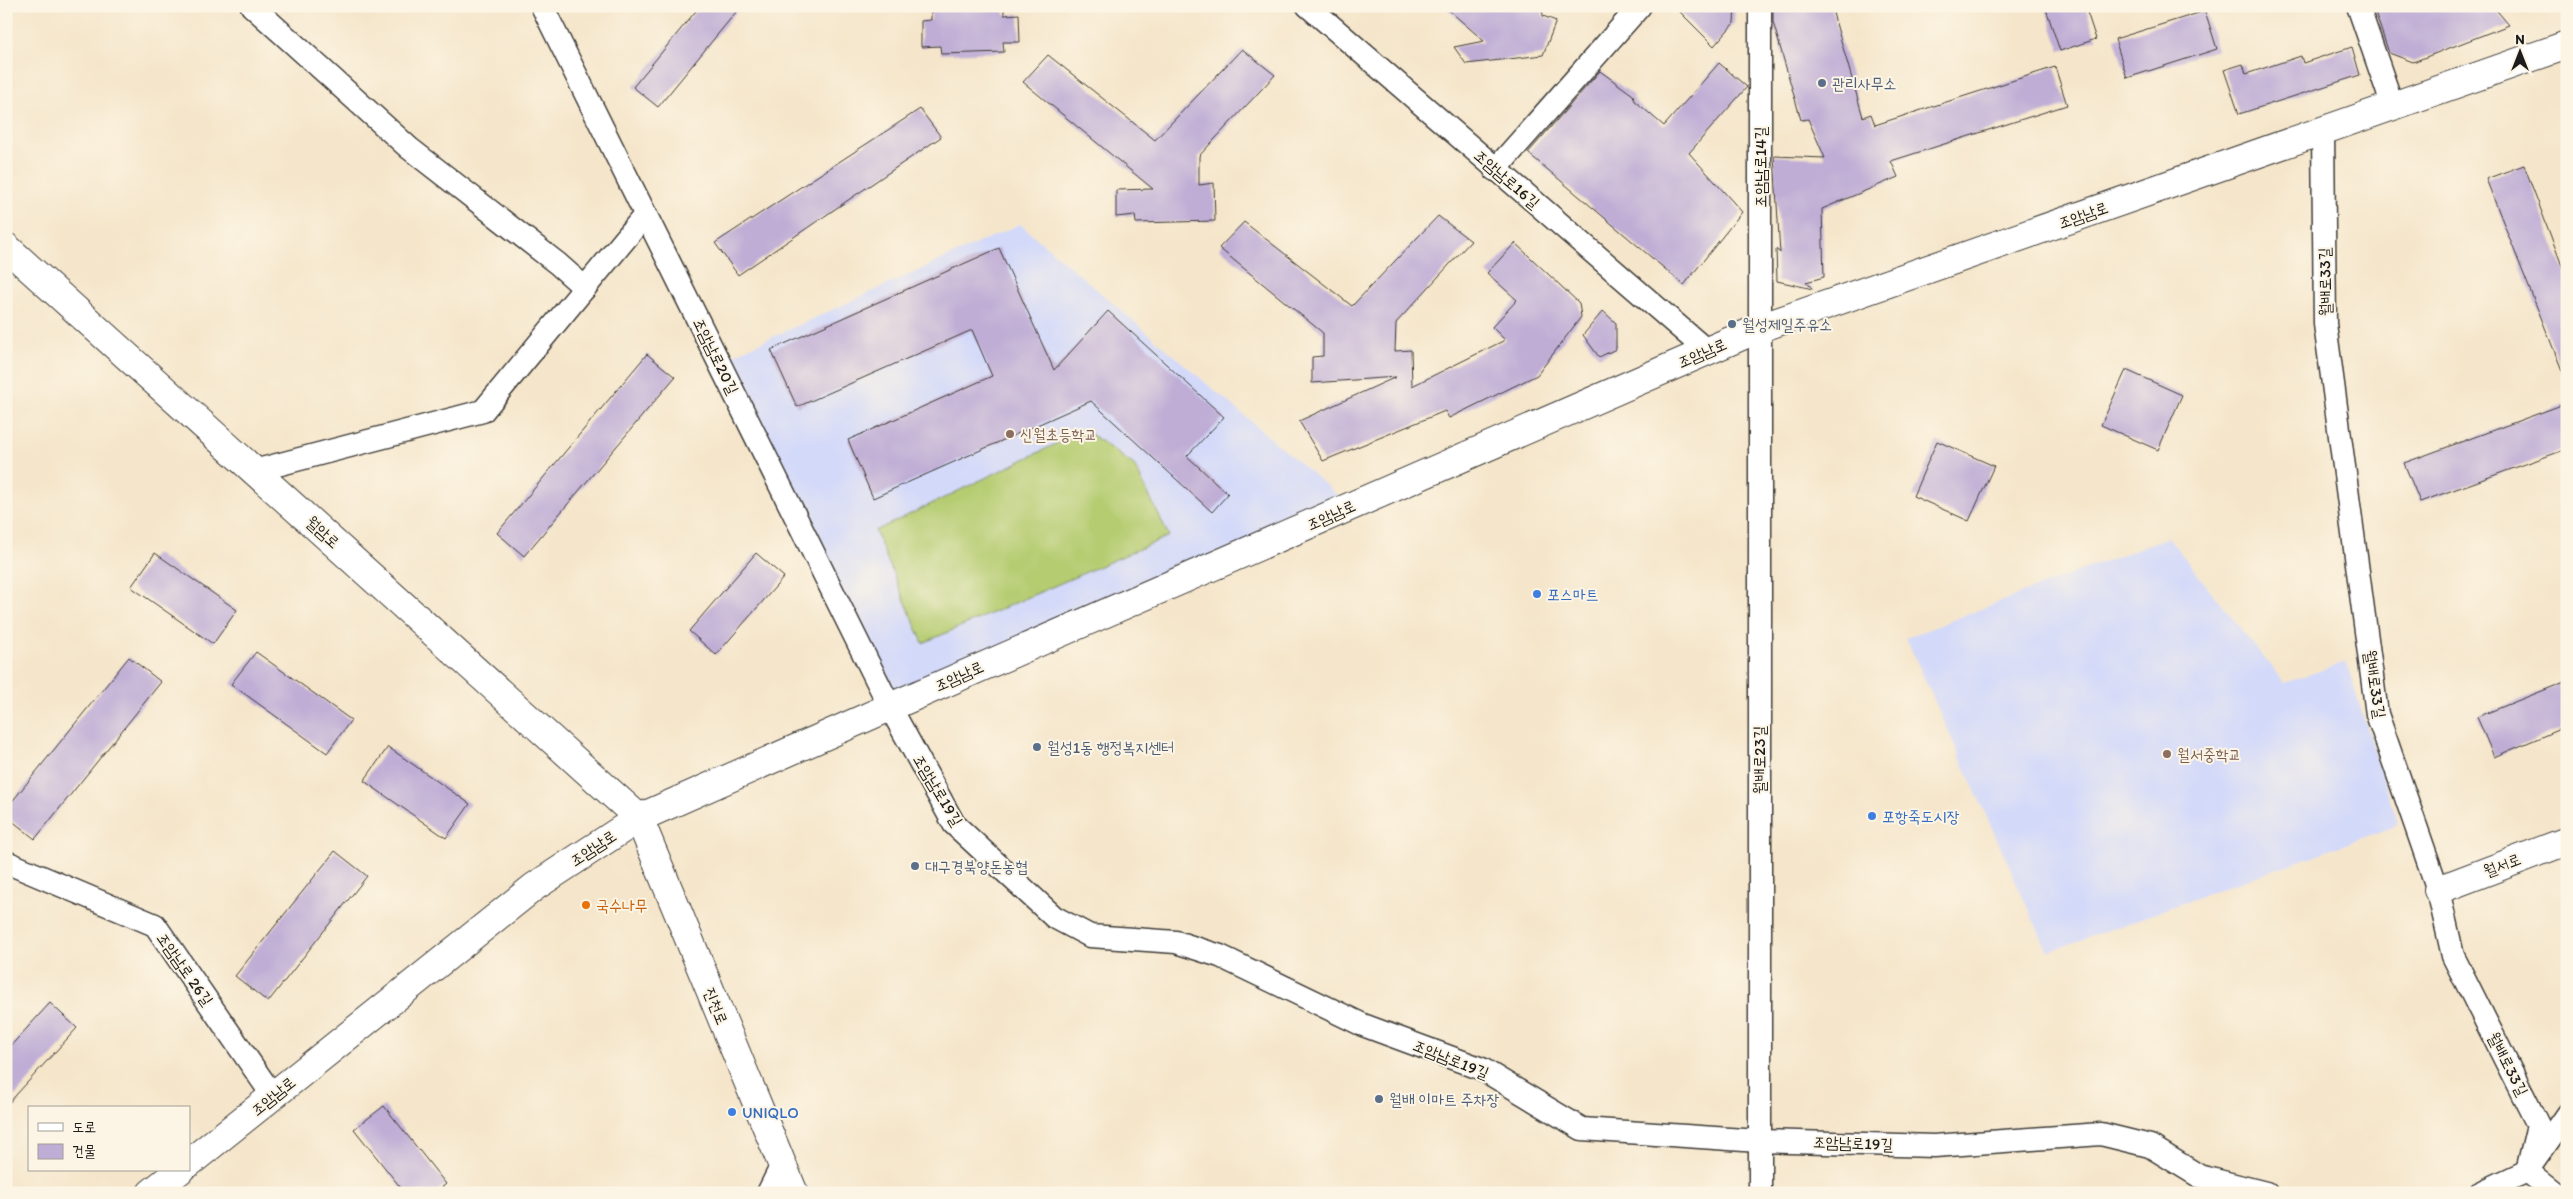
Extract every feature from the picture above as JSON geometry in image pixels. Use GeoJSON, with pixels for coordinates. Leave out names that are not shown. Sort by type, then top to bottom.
{"type":"FeatureCollection","features":[{"type":"Feature","properties":{"kind":"main road","name":"조암남로"},"geometry":{"type":"LineString","coordinates":[[190,1162],[534,888],[639,818],[1760,328],[2567,45]]}},
{"type":"Feature","properties":{"kind":"main road","name":"월암로"},"geometry":{"type":"LineString","coordinates":[[6,247],[639,818]]}},
{"type":"Feature","properties":{"kind":"main road","name":"진천로"},"geometry":{"type":"LineString","coordinates":[[639,818],[794,1193]]}},
{"type":"Feature","properties":{"kind":"main road","name":"월서로"},"geometry":{"type":"LineString","coordinates":[[2438,890],[2567,841]]}},
{"type":"Feature","properties":{"kind":"main road"},"geometry":{"type":"LineString","coordinates":[[151,1193],[177,1172]]}},
{"type":"Feature","properties":{"kind":"street"},"geometry":{"type":"LineString","coordinates":[[252,6],[409,148],[558,264],[585,288]]}},
{"type":"Feature","properties":{"kind":"street","name":"조암남로20길"},"geometry":{"type":"LineString","coordinates":[[542,6],[890,707]]}},
{"type":"Feature","properties":{"kind":"street","name":"조암남로16길"},"geometry":{"type":"LineString","coordinates":[[1308,6],[1495,170],[1707,351]]}},
{"type":"Feature","properties":{"kind":"street"},"geometry":{"type":"LineString","coordinates":[[1495,170],[1640,6]]}},
{"type":"Feature","properties":{"kind":"street","name":"조암남로14길"},"geometry":{"type":"LineString","coordinates":[[1760,6],[1760,328]]}},
{"type":"Feature","properties":{"kind":"street"},"geometry":{"type":"LineString","coordinates":[[2358,6],[2393,107]]}},
{"type":"Feature","properties":{"kind":"street","name":"월배로33길"},"geometry":{"type":"LineString","coordinates":[[2323,131],[2325,324],[2377,714],[2438,890],[2454,956],[2538,1125],[2527,1171]]}},
{"type":"Feature","properties":{"kind":"street"},"geometry":{"type":"LineString","coordinates":[[254,471],[483,411],[646,215]]}},
{"type":"Feature","properties":{"kind":"street","name":"월배로23길"},"geometry":{"type":"LineString","coordinates":[[1760,328],[1760,1193]]}},
{"type":"Feature","properties":{"kind":"street","name":"조암남로19길"},"geometry":{"type":"LineString","coordinates":[[890,707],[954,824],[1054,917],[1090,936],[1176,942],[1220,956],[1363,1025],[1482,1069],[1582,1129],[1759,1141],[1934,1146],[2101,1134],[2150,1146],[2198,1176],[2266,1193]]}},
{"type":"Feature","properties":{"kind":"street","name":"조암남로 26길"},"geometry":{"type":"LineString","coordinates":[[6,862],[155,925],[273,1096]]}},
{"type":"Feature","properties":{"kind":"street"},"geometry":{"type":"LineString","coordinates":[[2480,1193],[2527,1171],[2567,1114]]}},
{"type":"Feature","properties":{"kind":"street"},"geometry":{"type":"LineString","coordinates":[[768,1193],[782,1165]]}},
{"type":"Feature","properties":{"kind":"street"},"geometry":{"type":"LineString","coordinates":[[2527,1171],[2555,1193]]}},
{"type":"Feature","properties":{"kind":"shaded area","name":"신월초등학교"},"geometry":{"type":"Polygon","coordinates":[[[1020,224],[1350,506],[890,707],[718,362],[1020,224]]]}},
{"type":"Feature","properties":{"kind":"shaded area","name":"월서중학교"},"geometry":{"type":"Polygon","coordinates":[[[2168,537],[2284,683],[2346,662],[2398,825],[2048,952],[1906,638],[2168,537]]]}},
{"type":"Feature","properties":{"kind":"green space"},"geometry":{"type":"Polygon","coordinates":[[[1085,430],[1134,465],[1169,536],[923,643],[875,531],[1085,430]]]}},
{"type":"Feature","properties":{"kind":"building"},"geometry":{"type":"Polygon","coordinates":[[[700,6],[741,6],[658,107],[633,87],[700,6]]]}},
{"type":"Feature","properties":{"kind":"building"},"geometry":{"type":"Polygon","coordinates":[[[931,6],[1004,6],[1004,15],[1019,14],[1020,42],[1003,42],[1004,52],[941,54],[940,46],[921,47],[921,21],[931,20],[931,6]]]}},
{"type":"Feature","properties":{"kind":"building"},"geometry":{"type":"Polygon","coordinates":[[[1444,6],[1542,6],[1543,16],[1556,21],[1543,55],[1466,64],[1454,47],[1484,41],[1444,6]]]}},
{"type":"Feature","properties":{"kind":"building"},"geometry":{"type":"Polygon","coordinates":[[[1674,6],[1735,6],[1734,23],[1714,46],[1674,6]]]}},
{"type":"Feature","properties":{"kind":"building"},"geometry":{"type":"Polygon","coordinates":[[[1773,6],[1831,6],[1863,117],[1871,114],[1875,125],[2055,67],[2067,105],[1891,161],[1898,177],[1822,209],[1824,277],[1806,282],[1813,289],[1777,281],[1776,249],[1780,253],[1774,156],[1825,158],[1808,119],[1801,120],[1773,22],[1773,6]]]}},
{"type":"Feature","properties":{"kind":"building"},"geometry":{"type":"Polygon","coordinates":[[[2045,6],[2085,6],[2096,39],[2060,51],[2045,6]]]}},
{"type":"Feature","properties":{"kind":"building"},"geometry":{"type":"Polygon","coordinates":[[[2373,6],[2493,6],[2509,25],[2413,62],[2389,53],[2373,6]]]}},
{"type":"Feature","properties":{"kind":"building"},"geometry":{"type":"Polygon","coordinates":[[[2205,11],[2217,49],[2127,78],[2115,39],[2205,11]]]}},
{"type":"Feature","properties":{"kind":"building"},"geometry":{"type":"Polygon","coordinates":[[[2352,47],[2360,75],[2239,114],[2224,70],[2243,64],[2246,74],[2301,56],[2303,63],[2352,47]]]}},
{"type":"Feature","properties":{"kind":"building"},"geometry":{"type":"Polygon","coordinates":[[[1242,49],[1275,75],[1199,156],[1199,185],[1214,183],[1215,221],[1136,223],[1135,215],[1116,217],[1116,190],[1153,189],[1023,82],[1048,55],[1155,140],[1242,49]]]}},
{"type":"Feature","properties":{"kind":"building"},"geometry":{"type":"Polygon","coordinates":[[[1719,63],[1747,87],[1689,153],[1742,212],[1684,285],[1528,153],[1600,71],[1633,95],[1635,101],[1664,126],[1719,63]]]}},
{"type":"Feature","properties":{"kind":"building"},"geometry":{"type":"Polygon","coordinates":[[[920,109],[941,137],[738,275],[715,243],[920,109]]]}},
{"type":"Feature","properties":{"kind":"building"},"geometry":{"type":"Polygon","coordinates":[[[2524,165],[2567,279],[2567,383],[2486,179],[2524,165]]]}},
{"type":"Feature","properties":{"kind":"building"},"geometry":{"type":"Polygon","coordinates":[[[1438,216],[1471,241],[1396,323],[1395,351],[1411,350],[1412,386],[1505,340],[1492,327],[1517,300],[1487,273],[1515,243],[1579,303],[1581,317],[1537,375],[1449,418],[1445,411],[1323,461],[1299,421],[1396,377],[1312,383],[1312,357],[1323,356],[1323,333],[1219,248],[1244,222],[1352,306],[1438,216]]]}},
{"type":"Feature","properties":{"kind":"building"},"geometry":{"type":"Polygon","coordinates":[[[999,248],[1054,370],[1108,311],[1224,417],[1187,456],[1228,494],[1212,512],[1091,401],[873,498],[848,440],[992,376],[972,330],[797,407],[771,350],[999,248]]]}},
{"type":"Feature","properties":{"kind":"building"},"geometry":{"type":"Polygon","coordinates":[[[1603,311],[1616,323],[1616,349],[1599,357],[1583,335],[1603,311]]]}},
{"type":"Feature","properties":{"kind":"building"},"geometry":{"type":"Polygon","coordinates":[[[647,354],[675,377],[524,556],[497,533],[647,354]]]}},
{"type":"Feature","properties":{"kind":"building"},"geometry":{"type":"Polygon","coordinates":[[[2126,370],[2182,395],[2158,450],[2101,425],[2126,370]]]}},
{"type":"Feature","properties":{"kind":"building"},"geometry":{"type":"Polygon","coordinates":[[[2567,403],[2567,449],[2420,502],[2404,463],[2567,403]]]}},
{"type":"Feature","properties":{"kind":"building"},"geometry":{"type":"Polygon","coordinates":[[[1937,441],[1994,466],[1969,521],[1913,496],[1937,441]]]}},
{"type":"Feature","properties":{"kind":"building"},"geometry":{"type":"Polygon","coordinates":[[[155,553],[237,610],[213,644],[131,587],[155,553]]]}},
{"type":"Feature","properties":{"kind":"building"},"geometry":{"type":"Polygon","coordinates":[[[756,553],[784,577],[716,655],[689,631],[756,553]]]}},
{"type":"Feature","properties":{"kind":"building"},"geometry":{"type":"Polygon","coordinates":[[[256,652],[351,720],[327,753],[231,684],[256,652]]]}},
{"type":"Feature","properties":{"kind":"building"},"geometry":{"type":"Polygon","coordinates":[[[129,657],[161,682],[35,839],[6,816],[6,809],[129,657]]]}},
{"type":"Feature","properties":{"kind":"building"},"geometry":{"type":"Polygon","coordinates":[[[2567,681],[2567,726],[2494,757],[2477,717],[2567,681]]]}},
{"type":"Feature","properties":{"kind":"building"},"geometry":{"type":"Polygon","coordinates":[[[388,747],[470,804],[446,838],[364,781],[388,747]]]}},
{"type":"Feature","properties":{"kind":"building"},"geometry":{"type":"Polygon","coordinates":[[[335,851],[367,876],[268,1002],[235,976],[335,851]]]}},
{"type":"Feature","properties":{"kind":"building"},"geometry":{"type":"Polygon","coordinates":[[[50,1003],[77,1028],[6,1106],[6,1051],[50,1003]]]}},
{"type":"Feature","properties":{"kind":"building"},"geometry":{"type":"Polygon","coordinates":[[[384,1106],[446,1184],[435,1193],[405,1193],[354,1129],[384,1106]]]}},
{"type":"Feature","properties":{"kind":"place","name":"관리사무소"},"geometry":{"type":"Point","coordinates":[1822,83]}},
{"type":"Feature","properties":{"kind":"place","name":"월성제일주유소"},"geometry":{"type":"Point","coordinates":[1732,324]}},
{"type":"Feature","properties":{"kind":"place","name":"신월초등학교"},"geometry":{"type":"Point","coordinates":[1010,434]}},
{"type":"Feature","properties":{"kind":"place","name":"포스마트"},"geometry":{"type":"Point","coordinates":[1537,594]}},
{"type":"Feature","properties":{"kind":"place","name":"월성1동 행정복지센터"},"geometry":{"type":"Point","coordinates":[1037,747]}},
{"type":"Feature","properties":{"kind":"place","name":"월서중학교"},"geometry":{"type":"Point","coordinates":[2167,754]}},
{"type":"Feature","properties":{"kind":"place","name":"포항죽도시장"},"geometry":{"type":"Point","coordinates":[1872,816]}},
{"type":"Feature","properties":{"kind":"place","name":"대구경북양돈농협"},"geometry":{"type":"Point","coordinates":[915,866]}},
{"type":"Feature","properties":{"kind":"place","name":"국수나무"},"geometry":{"type":"Point","coordinates":[586,905]}},
{"type":"Feature","properties":{"kind":"place","name":"월배 이마트 주차장"},"geometry":{"type":"Point","coordinates":[1379,1099]}},
{"type":"Feature","properties":{"kind":"place","name":"UNIQLO"},"geometry":{"type":"Point","coordinates":[732,1112]}}]}
